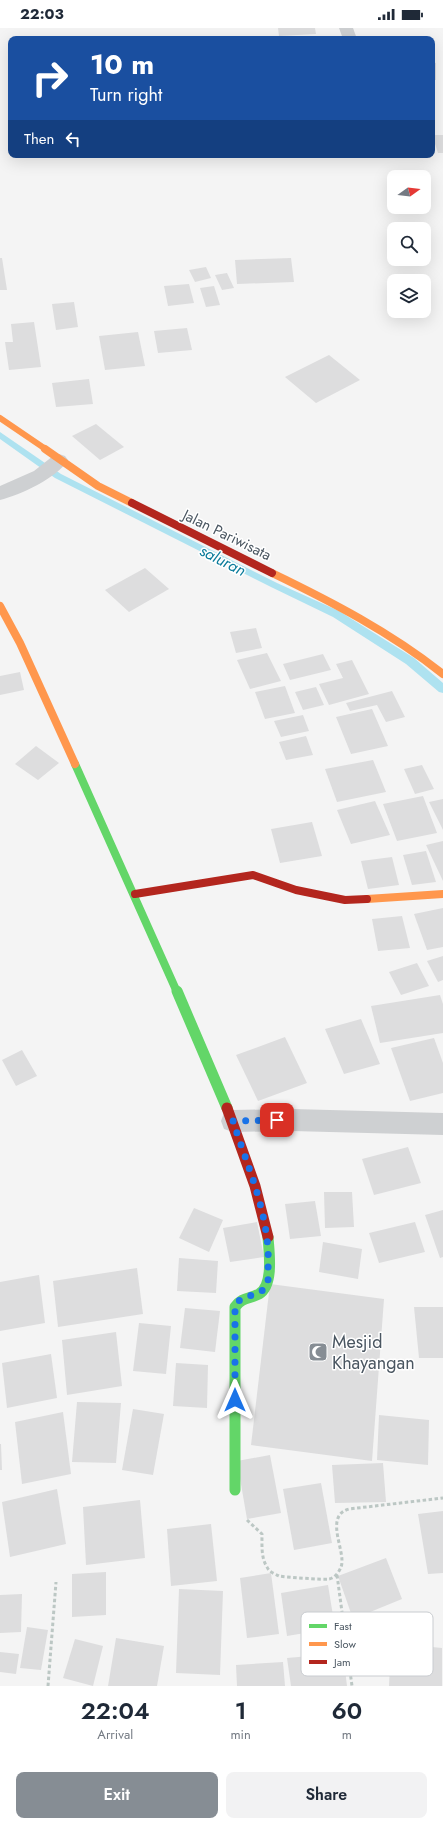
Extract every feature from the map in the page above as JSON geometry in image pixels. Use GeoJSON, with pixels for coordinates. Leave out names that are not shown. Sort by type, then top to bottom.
{"type":"FeatureCollection","features":[{"type":"Feature","properties":{"kind":"street","name":"Jalan Pariwisata"},"geometry":{"type":"LineString","coordinates":[[0,418],[51,467],[104,490],[354,614],[418,652],[443,674]]}},
{"type":"Feature","properties":{"kind":"street"},"geometry":{"type":"LineString","coordinates":[[0,494],[51,467]]}},
{"type":"Feature","properties":{"kind":"street"},"geometry":{"type":"LineString","coordinates":[[0,606],[20,643],[135,894],[233,1121],[263,1215],[268,1236],[268,1280],[263,1291],[258,1294],[243,1297],[237,1301],[235,1307],[235,1490]]}},
{"type":"Feature","properties":{"kind":"street"},"geometry":{"type":"LineString","coordinates":[[135,894],[253,874],[296,890],[345,900],[443,894]]}},
{"type":"Feature","properties":{"kind":"street"},"geometry":{"type":"LineString","coordinates":[[233,1121],[292,1120],[443,1124]]}},
{"type":"Feature","properties":{"kind":"path"},"geometry":{"type":"LineString","coordinates":[[235,1490],[248,1523],[256,1527],[262,1534],[263,1558],[267,1568],[271,1572],[280,1576],[329,1579],[337,1575],[343,1563],[340,1552],[337,1520],[344,1510],[443,1498]]}},
{"type":"Feature","properties":{"kind":"path"},"geometry":{"type":"LineString","coordinates":[[337,1575],[342,1612]]}},
{"type":"Feature","properties":{"kind":"path"},"geometry":{"type":"LineString","coordinates":[[48,1686],[56,1582]]}},
{"type":"Feature","properties":{"kind":"path"},"geometry":{"type":"LineString","coordinates":[[351,1676],[352,1686]]}},
{"type":"Feature","properties":{"kind":"building"},"geometry":{"type":"Polygon","coordinates":[[[278,28],[315,28],[316,34],[279,36],[278,28]]]}},
{"type":"Feature","properties":{"kind":"building"},"geometry":{"type":"Polygon","coordinates":[[[435,63],[436,63],[435,80],[435,63]]]}},
{"type":"Feature","properties":{"kind":"building"},"geometry":{"type":"Polygon","coordinates":[[[435,135],[443,135],[443,153],[438,153],[435,144],[435,135]]]}},
{"type":"Feature","properties":{"kind":"building"},"geometry":{"type":"Polygon","coordinates":[[[0,258],[2,258],[7,290],[0,290],[0,258]]]}},
{"type":"Feature","properties":{"kind":"building"},"geometry":{"type":"Polygon","coordinates":[[[291,258],[294,282],[237,284],[235,260],[291,258]]]}},
{"type":"Feature","properties":{"kind":"building"},"geometry":{"type":"Polygon","coordinates":[[[206,267],[211,278],[195,282],[189,270],[206,267]]]}},
{"type":"Feature","properties":{"kind":"building"},"geometry":{"type":"Polygon","coordinates":[[[227,273],[234,288],[222,290],[215,275],[227,273]]]}},
{"type":"Feature","properties":{"kind":"building"},"geometry":{"type":"Polygon","coordinates":[[[189,284],[194,303],[168,306],[164,286],[189,284]]]}},
{"type":"Feature","properties":{"kind":"building"},"geometry":{"type":"Polygon","coordinates":[[[214,286],[220,305],[206,307],[200,288],[214,286]]]}},
{"type":"Feature","properties":{"kind":"building"},"geometry":{"type":"Polygon","coordinates":[[[74,302],[78,327],[56,330],[52,304],[74,302]]]}},
{"type":"Feature","properties":{"kind":"building"},"geometry":{"type":"Polygon","coordinates":[[[34,322],[41,367],[9,370],[5,342],[13,342],[11,324],[34,322]]]}},
{"type":"Feature","properties":{"kind":"building"},"geometry":{"type":"Polygon","coordinates":[[[187,328],[192,350],[158,353],[154,331],[187,328]]]}},
{"type":"Feature","properties":{"kind":"building"},"geometry":{"type":"Polygon","coordinates":[[[138,332],[145,366],[105,370],[99,336],[138,332]]]}},
{"type":"Feature","properties":{"kind":"building"},"geometry":{"type":"Polygon","coordinates":[[[329,355],[360,380],[316,403],[285,377],[329,355]]]}},
{"type":"Feature","properties":{"kind":"building"},"geometry":{"type":"Polygon","coordinates":[[[89,379],[93,404],[56,407],[52,383],[89,379]]]}},
{"type":"Feature","properties":{"kind":"building"},"geometry":{"type":"Polygon","coordinates":[[[96,424],[124,447],[100,460],[72,436],[96,424]]]}},
{"type":"Feature","properties":{"kind":"building"},"geometry":{"type":"Polygon","coordinates":[[[145,568],[169,589],[129,612],[105,590],[145,568]]]}},
{"type":"Feature","properties":{"kind":"building"},"geometry":{"type":"Polygon","coordinates":[[[256,628],[262,648],[236,653],[230,632],[256,628]]]}},
{"type":"Feature","properties":{"kind":"building"},"geometry":{"type":"Polygon","coordinates":[[[267,653],[281,681],[250,689],[237,660],[267,653]]]}},
{"type":"Feature","properties":{"kind":"building"},"geometry":{"type":"Polygon","coordinates":[[[323,654],[331,670],[290,680],[283,664],[323,654]]]}},
{"type":"Feature","properties":{"kind":"building"},"geometry":{"type":"Polygon","coordinates":[[[352,660],[369,694],[329,705],[319,684],[343,678],[336,664],[352,660]]]}},
{"type":"Feature","properties":{"kind":"building"},"geometry":{"type":"Polygon","coordinates":[[[20,672],[24,690],[0,695],[0,676],[20,672]]]}},
{"type":"Feature","properties":{"kind":"building"},"geometry":{"type":"Polygon","coordinates":[[[285,686],[295,713],[265,719],[255,692],[285,686]]]}},
{"type":"Feature","properties":{"kind":"building"},"geometry":{"type":"Polygon","coordinates":[[[316,687],[324,705],[303,710],[295,692],[316,687]]]}},
{"type":"Feature","properties":{"kind":"building"},"geometry":{"type":"Polygon","coordinates":[[[392,691],[405,717],[386,722],[377,705],[350,711],[346,703],[392,691]]]}},
{"type":"Feature","properties":{"kind":"building"},"geometry":{"type":"Polygon","coordinates":[[[372,709],[388,746],[351,754],[336,717],[372,709]]]}},
{"type":"Feature","properties":{"kind":"building"},"geometry":{"type":"Polygon","coordinates":[[[303,715],[309,731],[281,737],[274,721],[303,715]]]}},
{"type":"Feature","properties":{"kind":"building"},"geometry":{"type":"Polygon","coordinates":[[[306,736],[313,755],[286,760],[279,742],[306,736]]]}},
{"type":"Feature","properties":{"kind":"building"},"geometry":{"type":"Polygon","coordinates":[[[36,746],[59,763],[38,780],[15,764],[36,746]]]}},
{"type":"Feature","properties":{"kind":"building"},"geometry":{"type":"Polygon","coordinates":[[[373,760],[386,792],[337,802],[325,769],[373,760]]]}},
{"type":"Feature","properties":{"kind":"building"},"geometry":{"type":"Polygon","coordinates":[[[422,765],[434,789],[415,794],[404,769],[422,765]]]}},
{"type":"Feature","properties":{"kind":"building"},"geometry":{"type":"Polygon","coordinates":[[[423,796],[437,833],[397,841],[383,804],[423,796]]]}},
{"type":"Feature","properties":{"kind":"building"},"geometry":{"type":"Polygon","coordinates":[[[443,799],[443,830],[429,802],[443,799]]]}},
{"type":"Feature","properties":{"kind":"building"},"geometry":{"type":"Polygon","coordinates":[[[375,801],[390,835],[351,844],[337,810],[375,801]]]}},
{"type":"Feature","properties":{"kind":"building"},"geometry":{"type":"Polygon","coordinates":[[[312,822],[322,856],[280,863],[271,829],[312,822]]]}},
{"type":"Feature","properties":{"kind":"building"},"geometry":{"type":"Polygon","coordinates":[[[443,841],[443,881],[426,845],[443,841]]]}},
{"type":"Feature","properties":{"kind":"building"},"geometry":{"type":"Polygon","coordinates":[[[426,851],[436,882],[412,885],[403,855],[426,851]]]}},
{"type":"Feature","properties":{"kind":"building"},"geometry":{"type":"Polygon","coordinates":[[[392,857],[399,885],[368,889],[361,861],[392,857]]]}},
{"type":"Feature","properties":{"kind":"building"},"geometry":{"type":"Polygon","coordinates":[[[443,908],[443,947],[427,950],[414,914],[443,908]]]}},
{"type":"Feature","properties":{"kind":"building"},"geometry":{"type":"Polygon","coordinates":[[[402,916],[410,948],[378,951],[372,919],[402,916]]]}},
{"type":"Feature","properties":{"kind":"building"},"geometry":{"type":"Polygon","coordinates":[[[443,956],[443,980],[438,982],[427,961],[443,956]]]}},
{"type":"Feature","properties":{"kind":"building"},"geometry":{"type":"Polygon","coordinates":[[[417,963],[429,986],[401,995],[389,972],[417,963]]]}},
{"type":"Feature","properties":{"kind":"building"},"geometry":{"type":"Polygon","coordinates":[[[440,995],[443,1004],[443,1033],[380,1043],[371,1006],[440,995]]]}},
{"type":"Feature","properties":{"kind":"building"},"geometry":{"type":"Polygon","coordinates":[[[361,1019],[380,1064],[344,1074],[325,1029],[361,1019]]]}},
{"type":"Feature","properties":{"kind":"building"},"geometry":{"type":"Polygon","coordinates":[[[285,1037],[307,1083],[258,1101],[236,1055],[285,1037]]]}},
{"type":"Feature","properties":{"kind":"building"},"geometry":{"type":"Polygon","coordinates":[[[434,1038],[443,1063],[443,1093],[410,1101],[391,1048],[434,1038]]]}},
{"type":"Feature","properties":{"kind":"building"},"geometry":{"type":"Polygon","coordinates":[[[22,1050],[37,1076],[16,1086],[2,1060],[22,1050]]]}},
{"type":"Feature","properties":{"kind":"building"},"geometry":{"type":"Polygon","coordinates":[[[408,1147],[421,1183],[374,1195],[362,1159],[408,1147]]]}},
{"type":"Feature","properties":{"kind":"building"},"geometry":{"type":"Polygon","coordinates":[[[324,1192],[352,1192],[354,1227],[325,1228],[324,1192]]]}},
{"type":"Feature","properties":{"kind":"building"},"geometry":{"type":"Polygon","coordinates":[[[315,1201],[321,1236],[290,1239],[285,1204],[315,1201]]]}},
{"type":"Feature","properties":{"kind":"building"},"geometry":{"type":"Polygon","coordinates":[[[194,1208],[223,1220],[209,1252],[179,1238],[194,1208]]]}},
{"type":"Feature","properties":{"kind":"building"},"geometry":{"type":"Polygon","coordinates":[[[443,1210],[443,1257],[440,1258],[425,1215],[443,1210]]]}},
{"type":"Feature","properties":{"kind":"building"},"geometry":{"type":"Polygon","coordinates":[[[257,1222],[264,1257],[230,1262],[223,1228],[257,1222]]]}},
{"type":"Feature","properties":{"kind":"building"},"geometry":{"type":"Polygon","coordinates":[[[415,1222],[425,1252],[379,1263],[369,1233],[415,1222]]]}},
{"type":"Feature","properties":{"kind":"building"},"geometry":{"type":"Polygon","coordinates":[[[323,1242],[362,1249],[358,1279],[319,1272],[323,1242]]]}},
{"type":"Feature","properties":{"kind":"building"},"geometry":{"type":"Polygon","coordinates":[[[179,1258],[218,1261],[216,1293],[177,1291],[179,1258]]]}},
{"type":"Feature","properties":{"kind":"building"},"geometry":{"type":"Polygon","coordinates":[[[137,1268],[143,1314],[58,1327],[53,1281],[137,1268]]]}},
{"type":"Feature","properties":{"kind":"building"},"geometry":{"type":"Polygon","coordinates":[[[39,1275],[45,1323],[0,1331],[0,1282],[39,1275]]]}},
{"type":"Feature","properties":{"kind":"building"},"geometry":{"type":"Polygon","coordinates":[[[270,1284],[384,1299],[372,1461],[251,1445],[270,1284]]]}},
{"type":"Feature","properties":{"kind":"building"},"geometry":{"type":"Polygon","coordinates":[[[414,1307],[443,1307],[443,1358],[419,1358],[414,1307]]]}},
{"type":"Feature","properties":{"kind":"building"},"geometry":{"type":"Polygon","coordinates":[[[185,1308],[220,1311],[215,1352],[180,1348],[185,1308]]]}},
{"type":"Feature","properties":{"kind":"building"},"geometry":{"type":"Polygon","coordinates":[[[139,1323],[171,1326],[166,1374],[133,1371],[139,1323]]]}},
{"type":"Feature","properties":{"kind":"building"},"geometry":{"type":"Polygon","coordinates":[[[116,1332],[122,1386],[67,1395],[62,1340],[116,1332]]]}},
{"type":"Feature","properties":{"kind":"building"},"geometry":{"type":"Polygon","coordinates":[[[51,1354],[57,1398],[7,1408],[2,1363],[51,1354]]]}},
{"type":"Feature","properties":{"kind":"building"},"geometry":{"type":"Polygon","coordinates":[[[176,1363],[208,1365],[207,1408],[173,1406],[176,1363]]]}},
{"type":"Feature","properties":{"kind":"building"},"geometry":{"type":"Polygon","coordinates":[[[77,1402],[121,1403],[116,1463],[72,1462],[77,1402]]]}},
{"type":"Feature","properties":{"kind":"building"},"geometry":{"type":"Polygon","coordinates":[[[133,1409],[164,1414],[153,1475],[122,1470],[133,1409]]]}},
{"type":"Feature","properties":{"kind":"building"},"geometry":{"type":"Polygon","coordinates":[[[63,1412],[71,1474],[22,1484],[15,1422],[63,1412]]]}},
{"type":"Feature","properties":{"kind":"building"},"geometry":{"type":"Polygon","coordinates":[[[379,1415],[429,1420],[428,1465],[377,1460],[379,1415]]]}},
{"type":"Feature","properties":{"kind":"building"},"geometry":{"type":"Polygon","coordinates":[[[1,1444],[2,1470],[0,1470],[1,1444]]]}},
{"type":"Feature","properties":{"kind":"building"},"geometry":{"type":"Polygon","coordinates":[[[270,1455],[281,1513],[247,1519],[237,1461],[270,1455]]]}},
{"type":"Feature","properties":{"kind":"building"},"geometry":{"type":"Polygon","coordinates":[[[383,1463],[386,1502],[335,1503],[332,1465],[383,1463]]]}},
{"type":"Feature","properties":{"kind":"building"},"geometry":{"type":"Polygon","coordinates":[[[321,1483],[332,1543],[294,1550],[283,1489],[321,1483]]]}},
{"type":"Feature","properties":{"kind":"building"},"geometry":{"type":"Polygon","coordinates":[[[57,1489],[66,1544],[10,1557],[2,1502],[57,1489]]]}},
{"type":"Feature","properties":{"kind":"building"},"geometry":{"type":"Polygon","coordinates":[[[140,1500],[145,1558],[86,1565],[83,1507],[140,1500]]]}},
{"type":"Feature","properties":{"kind":"building"},"geometry":{"type":"Polygon","coordinates":[[[443,1511],[443,1573],[428,1574],[418,1514],[443,1511]]]}},
{"type":"Feature","properties":{"kind":"building"},"geometry":{"type":"Polygon","coordinates":[[[211,1524],[217,1581],[171,1586],[167,1529],[211,1524]]]}},
{"type":"Feature","properties":{"kind":"building"},"geometry":{"type":"Polygon","coordinates":[[[386,1558],[402,1599],[370,1612],[351,1612],[338,1576],[386,1558]]]}},
{"type":"Feature","properties":{"kind":"building"},"geometry":{"type":"Polygon","coordinates":[[[106,1572],[106,1615],[72,1617],[72,1574],[106,1572]]]}},
{"type":"Feature","properties":{"kind":"building"},"geometry":{"type":"Polygon","coordinates":[[[271,1573],[279,1634],[247,1638],[240,1578],[271,1573]]]}},
{"type":"Feature","properties":{"kind":"building"},"geometry":{"type":"Polygon","coordinates":[[[328,1585],[332,1612],[301,1612],[301,1634],[287,1636],[281,1593],[328,1585]]]}},
{"type":"Feature","properties":{"kind":"building"},"geometry":{"type":"Polygon","coordinates":[[[179,1589],[223,1591],[220,1675],[176,1673],[179,1589]]]}},
{"type":"Feature","properties":{"kind":"building"},"geometry":{"type":"Polygon","coordinates":[[[22,1594],[21,1632],[0,1633],[0,1595],[22,1594]]]}},
{"type":"Feature","properties":{"kind":"building"},"geometry":{"type":"Polygon","coordinates":[[[27,1627],[48,1630],[41,1670],[20,1668],[27,1627]]]}},
{"type":"Feature","properties":{"kind":"building"},"geometry":{"type":"Polygon","coordinates":[[[116,1638],[164,1646],[157,1686],[108,1686],[116,1638]]]}},
{"type":"Feature","properties":{"kind":"building"},"geometry":{"type":"Polygon","coordinates":[[[75,1639],[103,1646],[93,1686],[63,1678],[75,1639]]]}},
{"type":"Feature","properties":{"kind":"building"},"geometry":{"type":"Polygon","coordinates":[[[433,1647],[442,1648],[442,1686],[389,1686],[389,1676],[433,1676],[433,1647]]]}},
{"type":"Feature","properties":{"kind":"building"},"geometry":{"type":"Polygon","coordinates":[[[0,1652],[19,1654],[16,1674],[0,1672],[0,1652]]]}},
{"type":"Feature","properties":{"kind":"building"},"geometry":{"type":"Polygon","coordinates":[[[301,1657],[301,1676],[346,1676],[347,1686],[291,1686],[287,1658],[301,1657]]]}},
{"type":"Feature","properties":{"kind":"building"},"geometry":{"type":"Polygon","coordinates":[[[283,1662],[285,1686],[237,1686],[236,1665],[283,1662]]]}},
{"type":"Feature","properties":{"kind":"waterway","name":"saluran"},"geometry":{"type":"LineString","coordinates":[[0,435],[58,476],[274,585],[336,614],[410,661],[443,689]]}},
{"type":"Feature","properties":{"kind":"traffic: fast"},"geometry":{"type":"LineString","coordinates":[[75,764],[159,950],[227,1108]]}},
{"type":"Feature","properties":{"kind":"traffic: fast"},"geometry":{"type":"LineString","coordinates":[[235,1490],[235,1307],[237,1303],[243,1299],[259,1294],[264,1290],[267,1284],[270,1268],[268,1237]]}},
{"type":"Feature","properties":{"kind":"traffic: slow"},"geometry":{"type":"LineString","coordinates":[[0,418],[98,486],[132,503]]}},
{"type":"Feature","properties":{"kind":"traffic: slow"},"geometry":{"type":"LineString","coordinates":[[272,573],[360,618],[403,644],[443,674]]}},
{"type":"Feature","properties":{"kind":"traffic: slow"},"geometry":{"type":"LineString","coordinates":[[0,606],[20,643],[75,764]]}},
{"type":"Feature","properties":{"kind":"traffic: slow"},"geometry":{"type":"LineString","coordinates":[[367,899],[443,894]]}},
{"type":"Feature","properties":{"kind":"traffic: jam"},"geometry":{"type":"LineString","coordinates":[[132,503],[272,573]]}},
{"type":"Feature","properties":{"kind":"traffic: jam"},"geometry":{"type":"LineString","coordinates":[[135,894],[253,875],[296,890],[345,900],[367,899]]}},
{"type":"Feature","properties":{"kind":"traffic: jam"},"geometry":{"type":"LineString","coordinates":[[227,1108],[255,1186],[268,1237]]}},
{"type":"Feature","properties":{"kind":"place","name":"Mesjid Khayangan"},"geometry":{"type":"Point","coordinates":[318,1352]}},
{"type":"Feature","properties":{"kind":"route"},"geometry":{"type":"LineString","coordinates":[[235,1400],[235,1307],[239,1299],[252,1296],[263,1291],[268,1280],[269,1258],[268,1236],[263,1215],[233,1121],[277,1120]]}}]}
